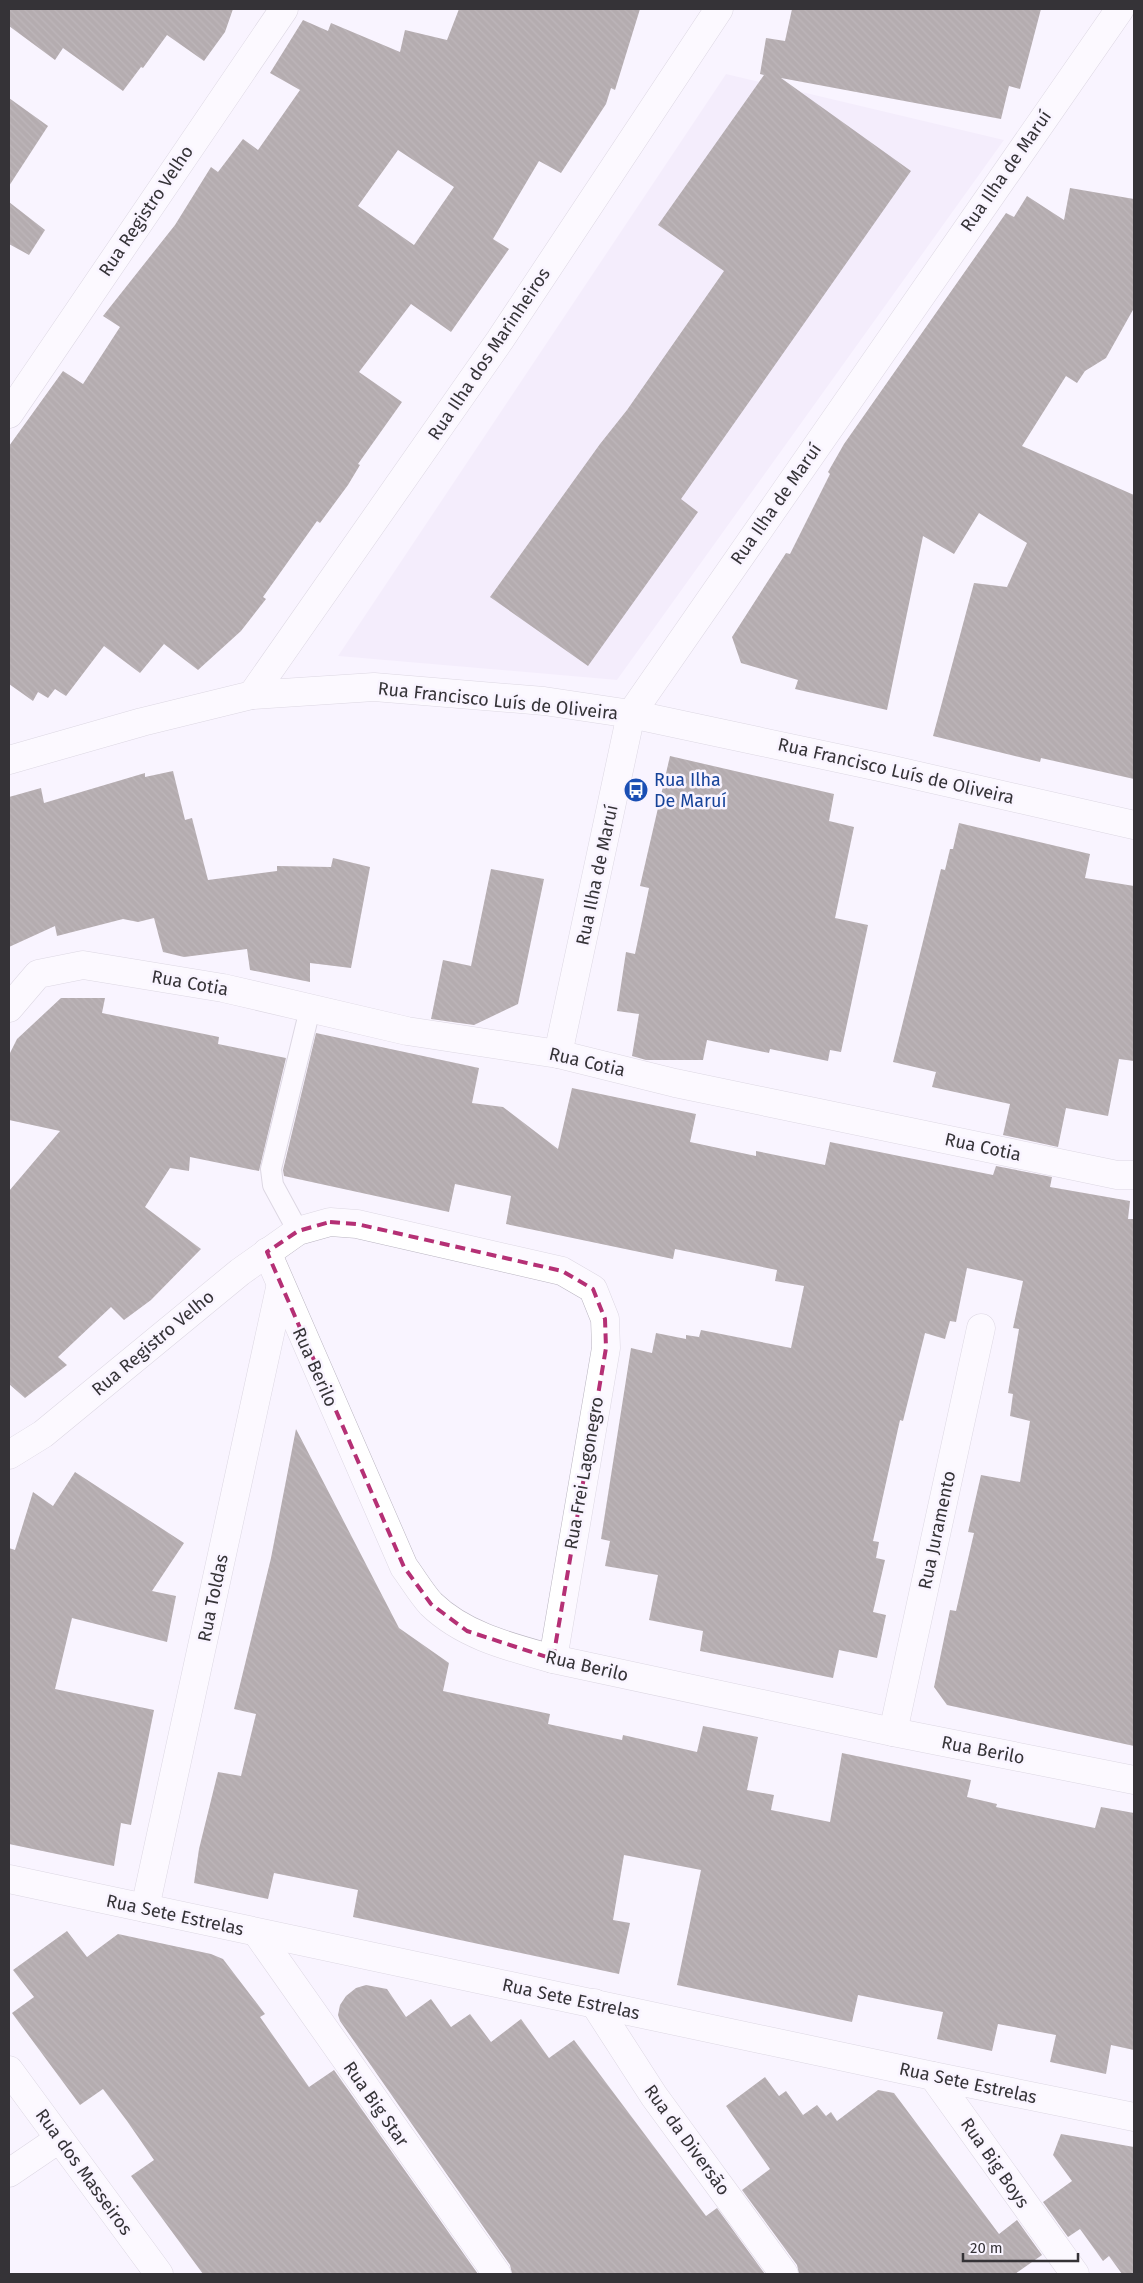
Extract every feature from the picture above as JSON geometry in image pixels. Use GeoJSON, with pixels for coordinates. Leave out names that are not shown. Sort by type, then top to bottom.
{"type":"FeatureCollection","features":[{"type":"Feature","properties":{"kind":"street","name":"Rua Registro Velho"},"geometry":{"type":"LineString","coordinates":[[9,414],[284,9]]}},
{"type":"Feature","properties":{"kind":"street","name":"Rua Ilha dos Marinheiros"},"geometry":{"type":"LineString","coordinates":[[252,695],[500,340],[719,9]]}},
{"type":"Feature","properties":{"kind":"street","name":"Rua Ilha de Maruí"},"geometry":{"type":"LineString","coordinates":[[558,1054],[631,714],[1120,9]]}},
{"type":"Feature","properties":{"kind":"street","name":"Rua Francisco Luís de Oliveira"},"geometry":{"type":"LineString","coordinates":[[9,760],[142,722],[252,695],[374,687],[544,701],[631,714],[884,768],[1134,825]]}},
{"type":"Feature","properties":{"kind":"street","name":"Rua Cotia"},"geometry":{"type":"LineString","coordinates":[[9,1008],[38,974],[82,965],[223,988],[407,1031],[558,1054],[675,1083],[1117,1175],[1134,1176]]}},
{"type":"Feature","properties":{"kind":"street","name":"Rua Registro Velho"},"geometry":{"type":"LineString","coordinates":[[9,1455],[43,1434],[240,1272],[298,1231],[330,1222],[357,1224],[562,1271],[593,1290]]}},
{"type":"Feature","properties":{"kind":"street","name":"Rua Berilo"},"geometry":{"type":"LineString","coordinates":[[267,1252],[280,1288],[404,1567],[431,1604],[467,1631],[505,1645],[553,1659],[893,1732],[1134,1780]]}},
{"type":"Feature","properties":{"kind":"street","name":"Rua Toldas"},"geometry":{"type":"LineString","coordinates":[[146,1908],[280,1288]]}},
{"type":"Feature","properties":{"kind":"street","name":"Rua Frei Lagonegro"},"geometry":{"type":"LineString","coordinates":[[553,1659],[606,1348],[605,1319],[593,1290]]}},
{"type":"Feature","properties":{"kind":"street","name":"Rua Juramento"},"geometry":{"type":"LineString","coordinates":[[893,1732],[981,1328]]}},
{"type":"Feature","properties":{"kind":"street","name":"Rua Sete Estrelas"},"geometry":{"type":"LineString","coordinates":[[9,1879],[933,2076],[1134,2116]]}},
{"type":"Feature","properties":{"kind":"street","name":"Rua Big Star"},"geometry":{"type":"LineString","coordinates":[[257,1933],[497,2274]]}},
{"type":"Feature","properties":{"kind":"street","name":"Rua da Diversão"},"geometry":{"type":"LineString","coordinates":[[594,2003],[654,2096],[784,2274]]}},
{"type":"Feature","properties":{"kind":"street","name":"Rua dos Masseiros"},"geometry":{"type":"LineString","coordinates":[[9,2070],[158,2274]]}},
{"type":"Feature","properties":{"kind":"street","name":"Rua Big Boys"},"geometry":{"type":"LineString","coordinates":[[933,2076],[1075,2274]]}},
{"type":"Feature","properties":{"kind":"street"},"geometry":{"type":"LineString","coordinates":[[9,2173],[59,2139]]}},
{"type":"Feature","properties":{"kind":"lane"},"geometry":{"type":"LineString","coordinates":[[298,1231],[273,1186],[271,1169],[310,1009]]}},
{"type":"Feature","properties":{"kind":"highlighted area"},"geometry":{"type":"Polygon","coordinates":[[[330,1222],[357,1224],[562,1271],[593,1289],[605,1319],[606,1348],[553,1659],[467,1631],[431,1604],[404,1567],[267,1252],[298,1231],[330,1222]]]}},
{"type":"Feature","properties":{"kind":"shaded area"},"geometry":{"type":"Polygon","coordinates":[[[726,74],[1004,140],[617,680],[338,656],[726,74]]]}},
{"type":"Feature","properties":{"kind":"building"},"geometry":{"type":"Polygon","coordinates":[[[9,9],[233,9],[225,32],[204,61],[167,35],[143,68],[141,67],[123,91],[63,48],[55,60],[9,26],[9,9]]]}},
{"type":"Feature","properties":{"kind":"building"},"geometry":{"type":"Polygon","coordinates":[[[459,9],[640,9],[615,90],[611,88],[606,104],[561,173],[539,161],[493,239],[509,249],[451,332],[411,304],[359,372],[402,402],[358,464],[360,465],[348,485],[320,523],[317,521],[263,597],[266,599],[241,631],[198,670],[164,644],[140,673],[104,646],[66,696],[55,689],[48,698],[38,692],[33,701],[9,684],[9,446],[63,371],[83,384],[120,327],[103,316],[175,225],[211,167],[218,172],[243,139],[258,150],[300,90],[270,73],[303,20],[328,31],[331,23],[400,52],[405,30],[447,40],[459,9]],[[398,150],[358,206],[414,245],[454,187],[398,150]]]}},
{"type":"Feature","properties":{"kind":"building"},"geometry":{"type":"Polygon","coordinates":[[[792,9],[1041,9],[1020,89],[1009,86],[1001,119],[781,78],[911,171],[681,499],[698,512],[588,666],[490,597],[600,444],[627,410],[724,271],[658,225],[764,75],[760,74],[766,38],[785,41],[792,9]]]}},
{"type":"Feature","properties":{"kind":"building"},"geometry":{"type":"Polygon","coordinates":[[[9,98],[48,126],[9,186],[9,98]]]}},
{"type":"Feature","properties":{"kind":"building"},"geometry":{"type":"Polygon","coordinates":[[[1070,188],[1134,199],[1134,308],[1106,358],[1085,371],[1077,383],[1066,376],[1022,446],[1134,495],[1134,779],[1041,758],[1040,762],[933,736],[974,583],[1007,587],[1027,543],[979,513],[954,554],[923,536],[887,710],[795,689],[798,680],[741,663],[732,637],[786,553],[790,554],[830,474],[828,472],[844,444],[1006,213],[1014,217],[1027,196],[1064,220],[1070,188]]]}},
{"type":"Feature","properties":{"kind":"building"},"geometry":{"type":"Polygon","coordinates":[[[9,202],[45,230],[29,255],[9,244],[9,202]]]}},
{"type":"Feature","properties":{"kind":"building"},"geometry":{"type":"Polygon","coordinates":[[[670,756],[834,794],[829,821],[854,827],[835,918],[868,925],[841,1052],[830,1050],[828,1061],[770,1049],[769,1053],[707,1040],[703,1060],[646,1060],[632,1056],[639,1014],[617,1011],[626,952],[635,954],[649,888],[640,886],[670,756]]]}},
{"type":"Feature","properties":{"kind":"building"},"geometry":{"type":"Polygon","coordinates":[[[173,771],[185,820],[192,818],[208,880],[277,871],[277,866],[331,867],[333,858],[370,867],[351,968],[310,963],[310,982],[250,970],[247,949],[184,957],[163,952],[154,918],[138,922],[123,919],[57,936],[55,926],[9,947],[9,797],[41,788],[44,803],[145,773],[145,777],[173,771]]]}},
{"type":"Feature","properties":{"kind":"building"},"geometry":{"type":"Polygon","coordinates":[[[959,823],[1090,854],[1085,878],[1134,886],[1134,1061],[1119,1059],[1108,1116],[1066,1108],[1058,1147],[1003,1135],[1010,1104],[932,1087],[936,1072],[893,1062],[941,869],[945,870],[950,849],[953,849],[959,823]]]}},
{"type":"Feature","properties":{"kind":"building"},"geometry":{"type":"Polygon","coordinates":[[[491,869],[544,879],[518,1004],[474,1025],[431,1019],[443,960],[471,966],[491,869]]]}},
{"type":"Feature","properties":{"kind":"building"},"geometry":{"type":"Polygon","coordinates":[[[61,998],[105,998],[102,1013],[219,1037],[218,1044],[286,1058],[259,1171],[190,1157],[189,1171],[170,1168],[145,1207],[201,1249],[151,1300],[124,1320],[111,1307],[58,1357],[67,1365],[25,1398],[9,1384],[9,1191],[60,1131],[9,1120],[9,1055],[17,1039],[61,998]]]}},
{"type":"Feature","properties":{"kind":"building"},"geometry":{"type":"Polygon","coordinates":[[[316,1033],[479,1068],[472,1103],[503,1107],[558,1149],[572,1088],[696,1114],[690,1142],[756,1156],[756,1151],[825,1165],[830,1142],[993,1175],[996,1166],[1052,1177],[1050,1187],[1130,1201],[1128,1219],[1134,1219],[1134,1746],[947,1705],[934,1687],[950,1610],[956,1611],[974,1533],[968,1532],[981,1475],[1020,1482],[1030,1421],[1010,1416],[1013,1394],[1008,1393],[1019,1329],[1013,1328],[1023,1281],[967,1268],[956,1322],[950,1321],[945,1339],[925,1333],[903,1421],[900,1420],[873,1541],[879,1542],[876,1558],[885,1560],[873,1612],[886,1615],[877,1658],[839,1650],[833,1678],[700,1651],[703,1631],[649,1620],[658,1575],[605,1566],[610,1541],[601,1539],[631,1348],[652,1353],[656,1333],[686,1339],[686,1335],[699,1337],[701,1330],[791,1348],[804,1286],[775,1281],[777,1270],[675,1249],[673,1259],[506,1224],[511,1196],[455,1184],[449,1212],[284,1176],[283,1170],[316,1033]]]}},
{"type":"Feature","properties":{"kind":"building"},"geometry":{"type":"Polygon","coordinates":[[[296,1429],[399,1628],[449,1663],[443,1691],[550,1714],[548,1724],[622,1740],[623,1735],[697,1752],[703,1726],[758,1737],[747,1790],[774,1795],[771,1810],[830,1822],[842,1753],[971,1780],[967,1797],[997,1804],[996,1807],[1095,1828],[1101,1807],[1134,1813],[1134,2050],[1111,2045],[1106,2074],[1050,2062],[1056,2035],[998,2024],[992,2051],[937,2039],[943,2012],[858,1995],[852,2022],[677,1985],[701,1870],[624,1855],[613,1920],[630,1923],[619,1974],[353,1917],[358,1890],[274,1873],[268,1899],[194,1883],[199,1849],[218,1772],[241,1776],[256,1714],[234,1709],[271,1558],[296,1429]]]}},
{"type":"Feature","properties":{"kind":"building"},"geometry":{"type":"Polygon","coordinates":[[[75,1472],[184,1543],[152,1591],[176,1596],[167,1642],[72,1618],[55,1689],[154,1710],[131,1825],[121,1823],[114,1866],[9,1844],[9,1548],[15,1550],[33,1492],[53,1506],[75,1472]]]}},
{"type":"Feature","properties":{"kind":"building"},"geometry":{"type":"Polygon","coordinates":[[[67,1931],[87,1957],[118,1934],[211,1954],[223,1959],[265,2014],[260,2017],[309,2087],[334,2070],[478,2274],[203,2274],[131,2176],[154,2160],[127,2121],[103,2089],[80,2105],[12,2013],[34,1997],[13,1970],[67,1931]]]}},
{"type":"Feature","properties":{"kind":"building"},"geometry":{"type":"Polygon","coordinates":[[[366,1985],[387,1989],[406,2017],[431,1999],[451,2027],[470,2014],[491,2042],[521,2019],[549,2058],[574,2040],[706,2216],[717,2208],[765,2274],[512,2274],[510,2265],[340,2021],[338,2015],[340,2005],[346,1996],[356,1988],[366,1985]]]}},
{"type":"Feature","properties":{"kind":"building"},"geometry":{"type":"Polygon","coordinates":[[[765,2077],[779,2096],[786,2091],[803,2115],[817,2105],[826,2116],[831,2112],[837,2121],[878,2090],[894,2093],[999,2234],[1017,2220],[1042,2255],[1015,2274],[799,2274],[797,2265],[742,2190],[770,2169],[726,2106],[765,2077]]]}},
{"type":"Feature","properties":{"kind":"building"},"geometry":{"type":"Polygon","coordinates":[[[1061,2134],[1134,2147],[1134,2274],[1122,2274],[1109,2256],[1103,2261],[1080,2229],[1068,2237],[1043,2202],[1072,2181],[1053,2155],[1061,2134]]]}},
{"type":"Feature","properties":{"kind":"place","name":"Rua Ilha De Maruí"},"geometry":{"type":"Point","coordinates":[636,790]}}]}
